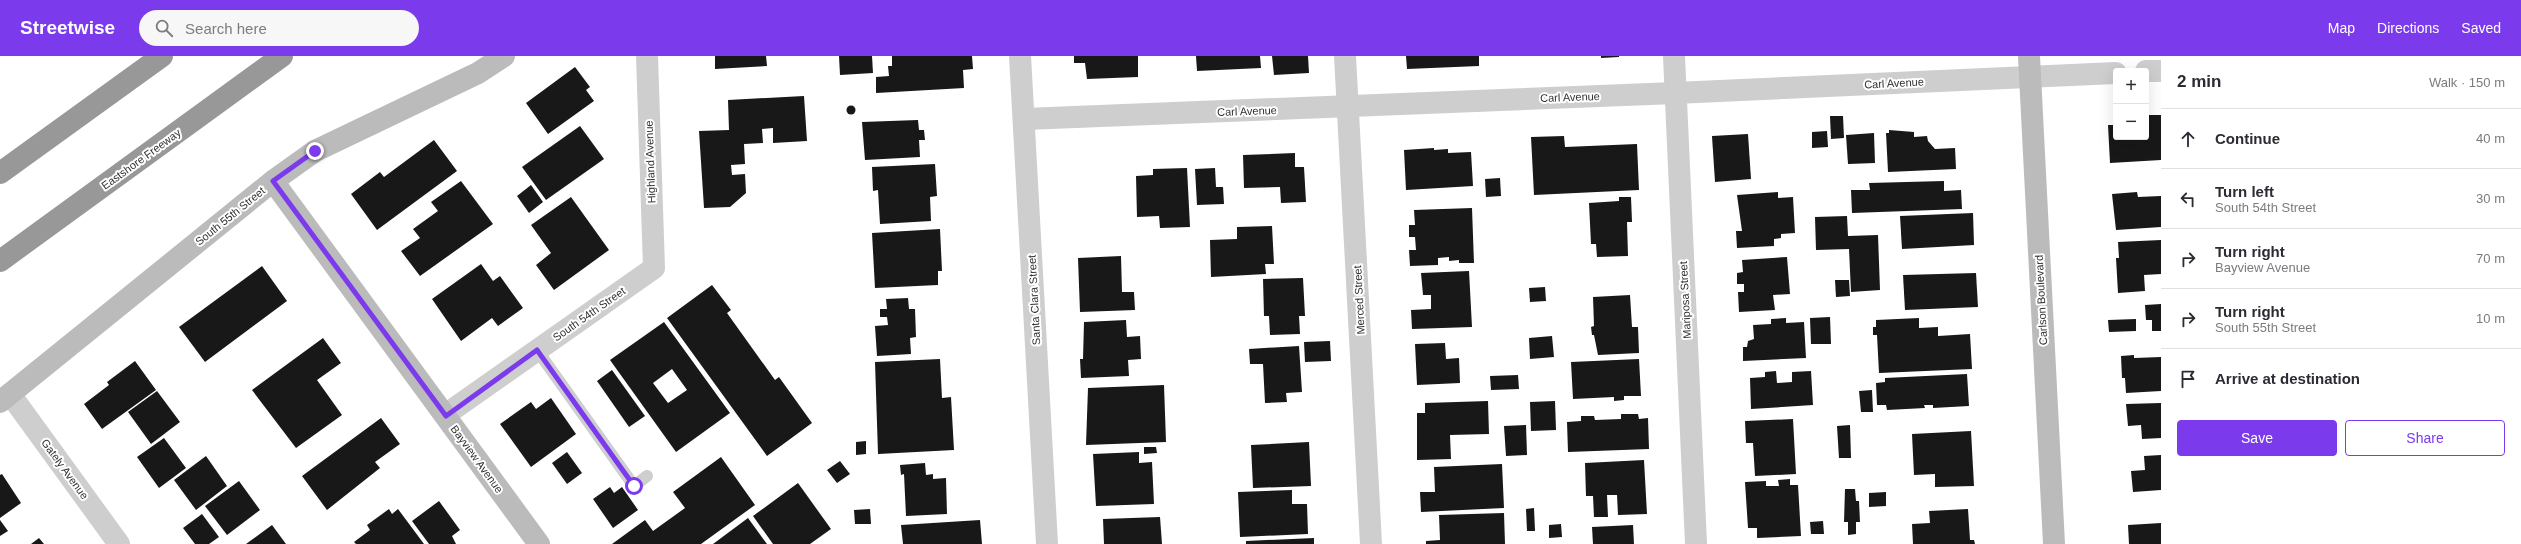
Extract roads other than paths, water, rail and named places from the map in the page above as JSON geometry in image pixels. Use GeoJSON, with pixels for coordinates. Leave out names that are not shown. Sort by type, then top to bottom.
{"type":"FeatureCollection","features":[{"type":"Feature","properties":{"kind":"highway"},"geometry":{"type":"LineString","coordinates":[[0,173],[162,56]]}},
{"type":"Feature","properties":{"kind":"highway","name":"Eastshore Freeway"},"geometry":{"type":"LineString","coordinates":[[0,261],[282,56]]}},
{"type":"Feature","properties":{"kind":"street","name":"South 55th Street"},"geometry":{"type":"LineString","coordinates":[[5,398],[273,181],[315,151],[478,73],[504,56]]}},
{"type":"Feature","properties":{"kind":"street","name":"Highland Avenue"},"geometry":{"type":"LineString","coordinates":[[647,56],[654,268]]}},
{"type":"Feature","properties":{"kind":"street","name":"Santa Clara Street"},"geometry":{"type":"LineString","coordinates":[[1020,56],[1025,119],[1048,544]]}},
{"type":"Feature","properties":{"kind":"street","name":"Merced Street"},"geometry":{"type":"LineString","coordinates":[[1345,56],[1349,106],[1371,544]]}},
{"type":"Feature","properties":{"kind":"street","name":"Mariposa Street"},"geometry":{"type":"LineString","coordinates":[[1674,56],[1696,544]]}},
{"type":"Feature","properties":{"kind":"street","name":"Carl Avenue"},"geometry":{"type":"LineString","coordinates":[[1025,119],[1675,93],[2029,66],[2113,73]]}},
{"type":"Feature","properties":{"kind":"street","name":"Carlson Boulevard"},"geometry":{"type":"LineString","coordinates":[[2029,66],[2054,544]]}},
{"type":"Feature","properties":{"kind":"street"},"geometry":{"type":"LineString","coordinates":[[2149,71],[2161,71]]}},
{"type":"Feature","properties":{"kind":"street","name":"Bayview Avenue"},"geometry":{"type":"LineString","coordinates":[[273,181],[539,544]]}},
{"type":"Feature","properties":{"kind":"street","name":"South 54th Street"},"geometry":{"type":"LineString","coordinates":[[446,416],[654,268]]}},
{"type":"Feature","properties":{"kind":"street","name":"Gately Avenue"},"geometry":{"type":"LineString","coordinates":[[5,398],[119,544]]}},
{"type":"Feature","properties":{"kind":"lane"},"geometry":{"type":"LineString","coordinates":[[537,350],[634,486],[647,476]]}}]}
